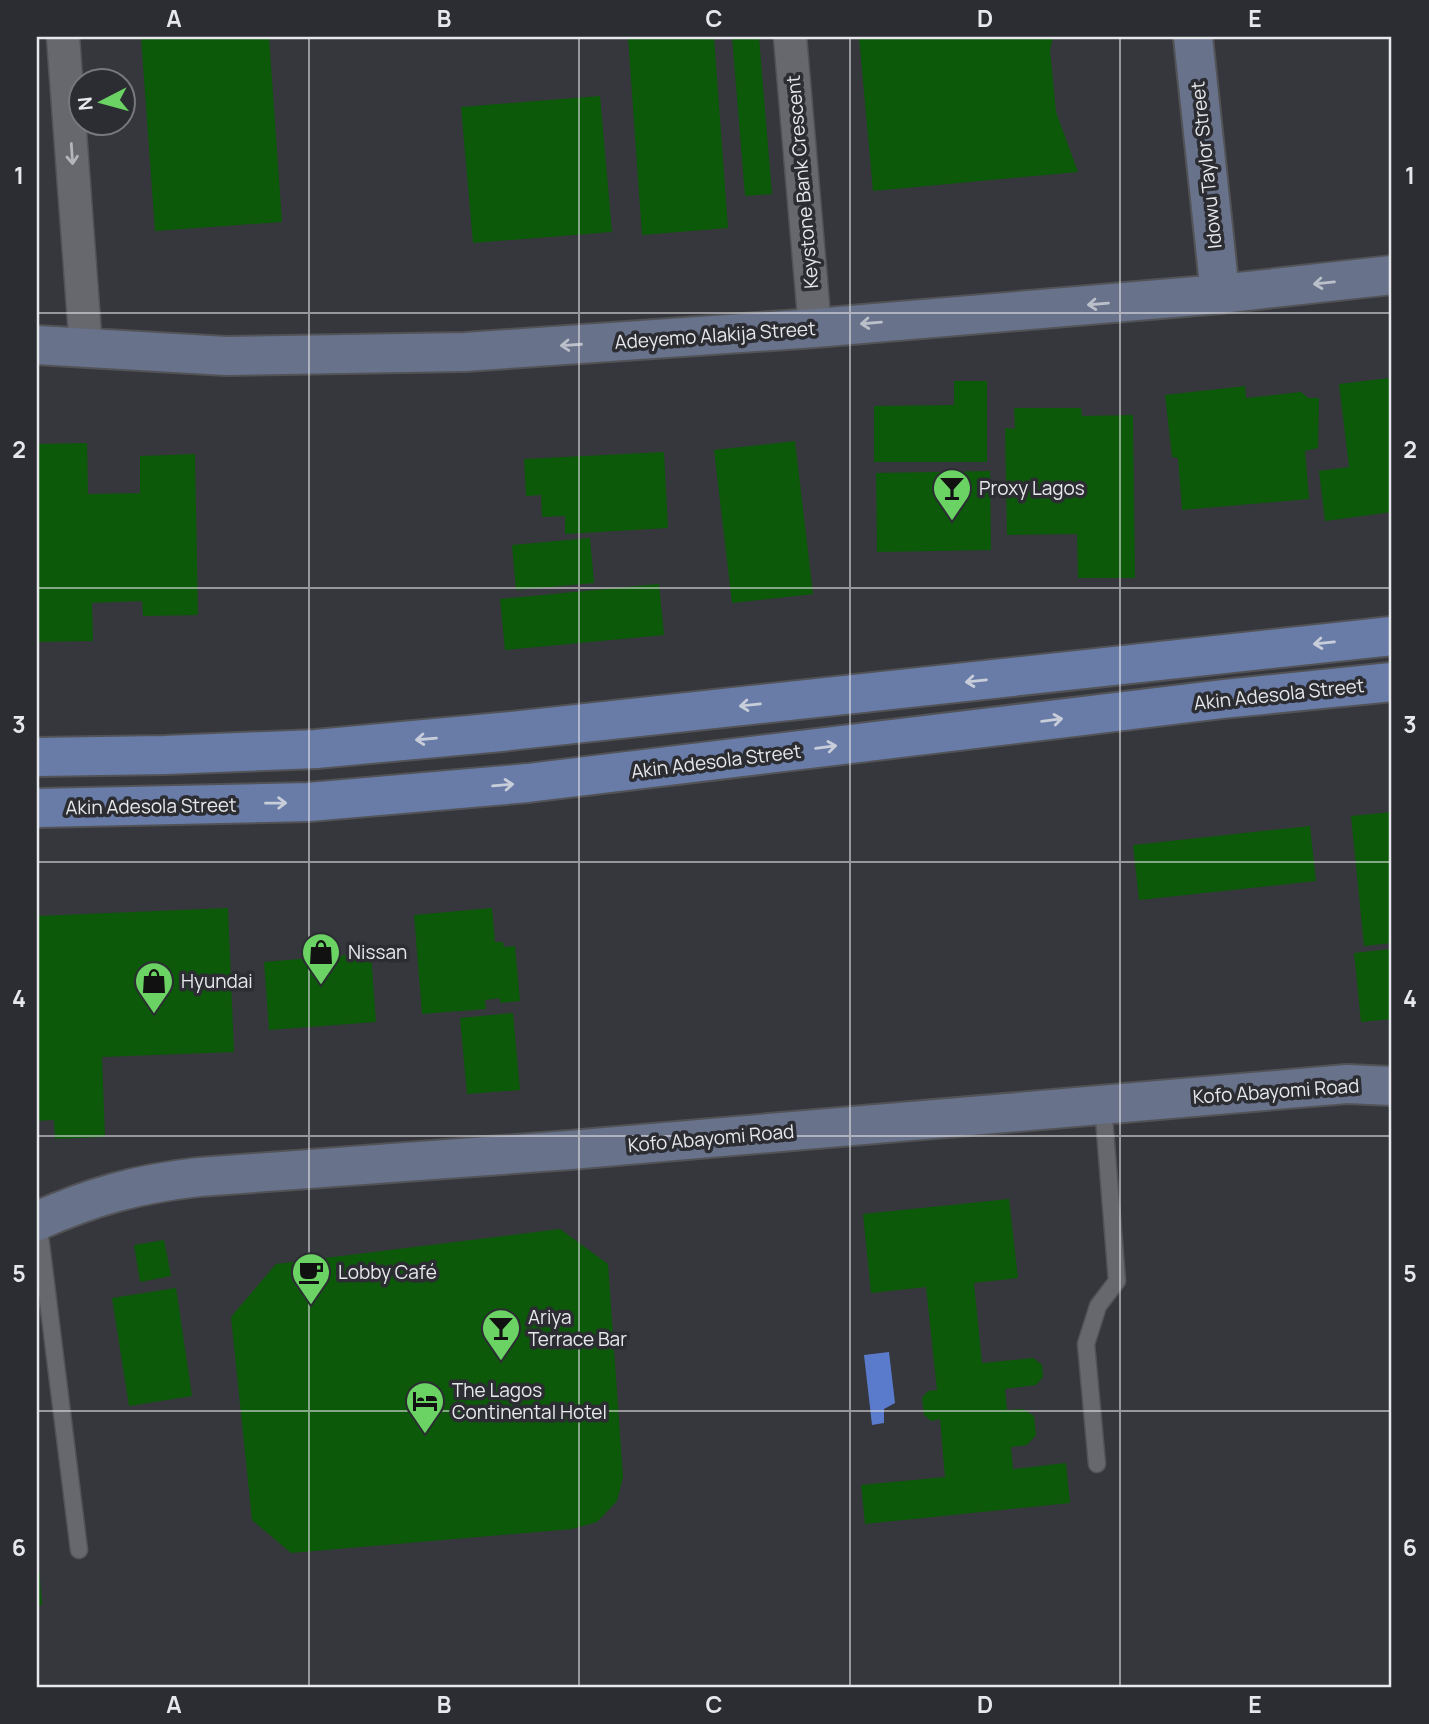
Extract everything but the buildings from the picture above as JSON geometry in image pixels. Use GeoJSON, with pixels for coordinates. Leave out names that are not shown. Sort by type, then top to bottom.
{"type":"FeatureCollection","features":[{"type":"Feature","properties":{"kind":"main road"},"geometry":{"type":"LineString","coordinates":[[37,757],[316,749],[474,735],[1392,636]]}},
{"type":"Feature","properties":{"kind":"main road","name":"Akin Adesola Street"},"geometry":{"type":"LineString","coordinates":[[37,808],[309,802],[528,783],[1223,699],[1392,682]]}},
{"type":"Feature","properties":{"kind":"street"},"geometry":{"type":"LineString","coordinates":[[63,37],[86,348]]}},
{"type":"Feature","properties":{"kind":"street","name":"Keystone Bank Crescent"},"geometry":{"type":"LineString","coordinates":[[790,37],[815,328]]}},
{"type":"Feature","properties":{"kind":"street","name":"Idowu Taylor Street"},"geometry":{"type":"LineString","coordinates":[[1193,37],[1220,294]]}},
{"type":"Feature","properties":{"kind":"street","name":"Adeyemo Alakija Street"},"geometry":{"type":"LineString","coordinates":[[37,345],[226,356],[465,352],[815,328],[1220,294],[1392,275]]}},
{"type":"Feature","properties":{"kind":"street","name":"Kofo Abayomi Road"},"geometry":{"type":"LineString","coordinates":[[38,1221],[88,1199],[152,1182],[199,1177],[584,1149],[1348,1084],[1392,1086]]}},
{"type":"Feature","properties":{"kind":"lane"},"geometry":{"type":"LineString","coordinates":[[1097,1464],[1086,1344],[1098,1306],[1118,1281],[1103,1104]]}},
{"type":"Feature","properties":{"kind":"lane"},"geometry":{"type":"LineString","coordinates":[[38,1221],[79,1550]]}},
{"type":"Feature","properties":{"kind":"water"},"geometry":{"type":"Polygon","coordinates":[[[889,1352],[895,1403],[884,1409],[884,1423],[872,1425],[864,1355],[889,1352]]]}},
{"type":"Feature","properties":{"kind":"place","name":"Proxy Lagos"},"geometry":{"type":"Point","coordinates":[952,522]}},
{"type":"Feature","properties":{"kind":"place","name":"Nissan"},"geometry":{"type":"Point","coordinates":[321,986]}},
{"type":"Feature","properties":{"kind":"place","name":"Hyundai"},"geometry":{"type":"Point","coordinates":[154,1015]}},
{"type":"Feature","properties":{"kind":"place","name":"Lobby Café"},"geometry":{"type":"Point","coordinates":[311,1306]}},
{"type":"Feature","properties":{"kind":"place","name":"Ariya Terrace Bar"},"geometry":{"type":"Point","coordinates":[501,1362]}},
{"type":"Feature","properties":{"kind":"place","name":"The Lagos Continental Hotel"},"geometry":{"type":"Point","coordinates":[425,1435]}}]}
